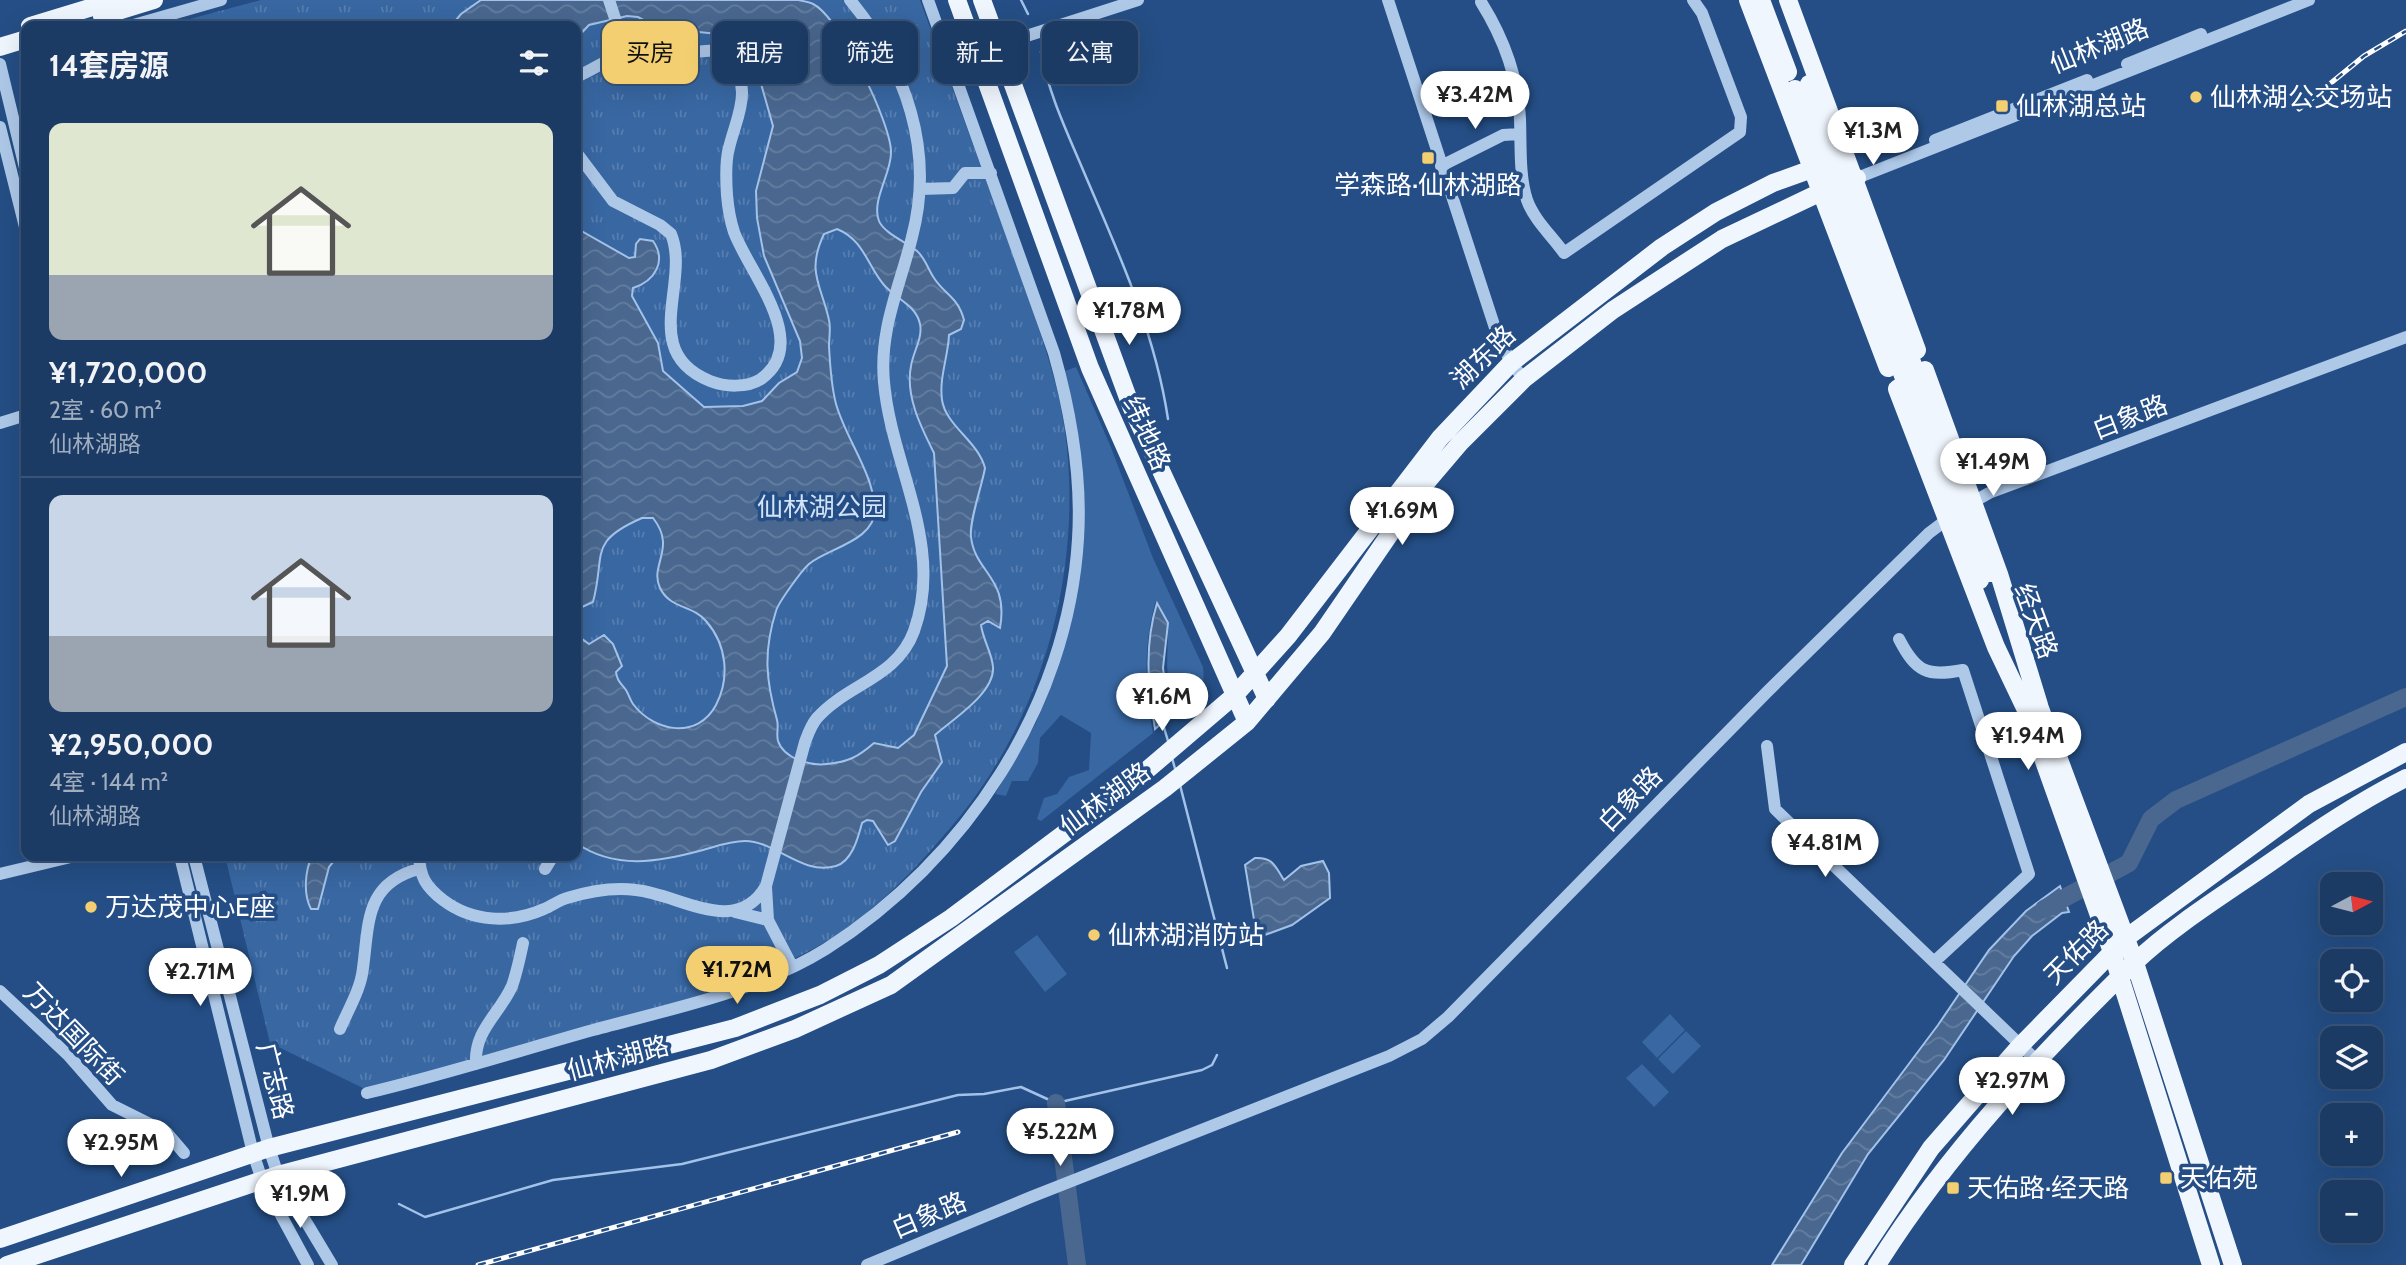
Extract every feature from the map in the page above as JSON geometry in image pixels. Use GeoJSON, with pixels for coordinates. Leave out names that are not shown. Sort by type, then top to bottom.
{"type":"FeatureCollection","features":[{"type":"Feature","properties":{"kind":"main road"},"geometry":{"type":"LineString","coordinates":[[48,21],[116,0]]}},
{"type":"Feature","properties":{"kind":"main road"},"geometry":{"type":"LineString","coordinates":[[85,21],[154,0]]}},
{"type":"Feature","properties":{"kind":"main road","name":"纬地路"},"geometry":{"type":"LineString","coordinates":[[957,0],[965,21]]}},
{"type":"Feature","properties":{"kind":"main road","name":"纬地路"},"geometry":{"type":"LineString","coordinates":[[982,0],[990,21]]}},
{"type":"Feature","properties":{"kind":"main road"},"geometry":{"type":"LineString","coordinates":[[1748,0],[1888,368],[1917,350],[1788,0]]}},
{"type":"Feature","properties":{"kind":"main road","name":"经天路"},"geometry":{"type":"LineString","coordinates":[[1761,0],[1802,87],[2033,710],[2211,1265]]}},
{"type":"Feature","properties":{"kind":"main road","name":"经天路"},"geometry":{"type":"LineString","coordinates":[[1778,0],[1802,87]]}},
{"type":"Feature","properties":{"kind":"main road"},"geometry":{"type":"LineString","coordinates":[[0,35],[21,29]]}},
{"type":"Feature","properties":{"kind":"main road"},"geometry":{"type":"LineString","coordinates":[[0,47],[21,41]]}},
{"type":"Feature","properties":{"kind":"main road","name":"纬地路"},"geometry":{"type":"LineString","coordinates":[[988,84],[1090,368],[1247,722]]}},
{"type":"Feature","properties":{"kind":"main road","name":"纬地路"},"geometry":{"type":"LineString","coordinates":[[1014,84],[1131,406],[1181,520],[1267,699]]}},
{"type":"Feature","properties":{"kind":"main road","name":"湖东路"},"geometry":{"type":"LineString","coordinates":[[1235,695],[1255,674],[1440,438],[1511,363],[1662,247],[1716,212],[1773,183],[1812,169],[1854,173]]}},
{"type":"Feature","properties":{"kind":"main road","name":"湖东路"},"geometry":{"type":"LineString","coordinates":[[1247,722],[1322,634],[1420,490],[1460,443],[1524,379],[1613,310],[1712,245],[1854,173]]}},
{"type":"Feature","properties":{"kind":"main road"},"geometry":{"type":"LineString","coordinates":[[1902,359],[1911,380]]}},
{"type":"Feature","properties":{"kind":"main road"},"geometry":{"type":"LineString","coordinates":[[1926,370],[1973,501],[2033,710],[1996,647],[1897,388],[1926,370]]}},
{"type":"Feature","properties":{"kind":"main road","name":"仙林湖路"},"geometry":{"type":"LineString","coordinates":[[0,1239],[261,1151],[681,1044],[788,1009],[879,965],[951,918],[1160,760],[1235,695]]}},
{"type":"Feature","properties":{"kind":"main road","name":"经天路"},"geometry":{"type":"LineString","coordinates":[[2033,710],[2135,963],[2232,1265]]}},
{"type":"Feature","properties":{"kind":"main road","name":"仙林湖路"},"geometry":{"type":"LineString","coordinates":[[8,1265],[270,1177],[711,1060],[795,1029],[891,985],[1165,788],[1247,722]]}},
{"type":"Feature","properties":{"kind":"main road","name":"天佑路"},"geometry":{"type":"LineString","coordinates":[[1853,1265],[1931,1148],[2020,1046],[2126,938],[2196,884],[2309,804],[2406,752]]}},
{"type":"Feature","properties":{"kind":"main road"},"geometry":{"type":"LineString","coordinates":[[2380,764],[2399,782]]}},
{"type":"Feature","properties":{"kind":"main road","name":"天佑路"},"geometry":{"type":"LineString","coordinates":[[1877,1265],[1950,1159],[2036,1060],[2135,963],[2210,904],[2321,828],[2399,782]]}},
{"type":"Feature","properties":{"kind":"main road"},"geometry":{"type":"LineString","coordinates":[[2196,884],[2210,904]]}},
{"type":"Feature","properties":{"kind":"main road"},"geometry":{"type":"LineString","coordinates":[[788,1009],[795,1029]]}},
{"type":"Feature","properties":{"kind":"street"},"geometry":{"type":"LineString","coordinates":[[148,21],[221,0]]}},
{"type":"Feature","properties":{"kind":"street"},"geometry":{"type":"LineString","coordinates":[[609,0],[616,21]]}},
{"type":"Feature","properties":{"kind":"street"},"geometry":{"type":"LineString","coordinates":[[732,912],[754,903],[766,886],[805,742],[817,718],[889,669],[914,632],[920,608],[922,539],[887,405],[884,378],[884,344],[893,299],[912,238],[921,189],[918,152],[901,77],[882,44],[850,0]]}},
{"type":"Feature","properties":{"kind":"street"},"geometry":{"type":"LineString","coordinates":[[367,1093],[676,1007],[792,966],[825,949],[873,915],[936,859],[1008,764],[1029,724],[1057,648],[1078,541],[1079,496],[1074,443],[1066,397],[1054,353],[928,0]]}},
{"type":"Feature","properties":{"kind":"street"},"geometry":{"type":"LineString","coordinates":[[1028,35],[1138,0]]}},
{"type":"Feature","properties":{"kind":"street"},"geometry":{"type":"LineString","coordinates":[[1388,0],[1496,331],[1511,363],[1524,379]]}},
{"type":"Feature","properties":{"kind":"street"},"geometry":{"type":"LineString","coordinates":[[1481,2],[1506,48],[1518,104],[1527,200],[1536,218],[1564,253],[1740,132],[1741,117],[1702,13],[1692,0]]}},
{"type":"Feature","properties":{"kind":"street","name":"仙林湖路"},"geometry":{"type":"LineString","coordinates":[[1854,173],[2309,0]]}},
{"type":"Feature","properties":{"kind":"street"},"geometry":{"type":"LineString","coordinates":[[581,159],[613,201],[660,225],[671,234],[675,266],[670,328],[677,352],[687,365],[697,375],[725,385],[747,384],[767,374],[781,348],[779,327],[734,231],[727,196],[728,150],[741,113],[738,77],[727,59],[710,51],[698,53]]}},
{"type":"Feature","properties":{"kind":"street"},"geometry":{"type":"LineString","coordinates":[[0,64],[21,151]]}},
{"type":"Feature","properties":{"kind":"street"},"geometry":{"type":"LineString","coordinates":[[581,74],[602,64]]}},
{"type":"Feature","properties":{"kind":"street"},"geometry":{"type":"LineString","coordinates":[[0,127],[21,211]]}},
{"type":"Feature","properties":{"kind":"street"},"geometry":{"type":"LineString","coordinates":[[1441,166],[1503,135],[1520,134]]}},
{"type":"Feature","properties":{"kind":"street"},"geometry":{"type":"LineString","coordinates":[[921,189],[953,188],[965,173],[991,173]]}},
{"type":"Feature","properties":{"kind":"street","name":"白象路"},"geometry":{"type":"LineString","coordinates":[[867,1265],[1031,1197],[1389,1056],[1422,1040],[1448,1017],[1768,691],[1947,519],[1973,501],[2406,337]]}},
{"type":"Feature","properties":{"kind":"street"},"geometry":{"type":"LineString","coordinates":[[0,423],[21,417]]}},
{"type":"Feature","properties":{"kind":"street"},"geometry":{"type":"LineString","coordinates":[[1899,639],[1910,660],[1923,671],[1942,674],[1963,670],[2029,874],[1935,961]]}},
{"type":"Feature","properties":{"kind":"street"},"geometry":{"type":"LineString","coordinates":[[1767,746],[1775,809],[2036,1060]]}},
{"type":"Feature","properties":{"kind":"street"},"geometry":{"type":"LineString","coordinates":[[0,874],[54,861]]}},
{"type":"Feature","properties":{"kind":"street","name":"广志路"},"geometry":{"type":"LineString","coordinates":[[181,861],[261,1151],[308,1265]]}},
{"type":"Feature","properties":{"kind":"street","name":"广志路"},"geometry":{"type":"LineString","coordinates":[[195,861],[261,1151]]}},
{"type":"Feature","properties":{"kind":"street"},"geometry":{"type":"LineString","coordinates":[[545,869],[550,861]]}},
{"type":"Feature","properties":{"kind":"street"},"geometry":{"type":"LineString","coordinates":[[340,1029],[363,970],[365,929],[376,900],[392,879],[419,862],[423,881],[440,898],[463,914],[477,918],[501,919],[525,915],[565,898],[613,888],[639,890],[703,909],[768,920]]}},
{"type":"Feature","properties":{"kind":"street"},"geometry":{"type":"LineString","coordinates":[[766,886],[768,920],[792,966]]}},
{"type":"Feature","properties":{"kind":"street"},"geometry":{"type":"LineString","coordinates":[[476,1064],[478,1037],[496,1016],[512,985],[523,943]]}},
{"type":"Feature","properties":{"kind":"street","name":"万达国际街"},"geometry":{"type":"LineString","coordinates":[[0,991],[69,1056],[112,1105],[166,1132],[184,1153]]}},
{"type":"Feature","properties":{"kind":"street","name":"广志路"},"geometry":{"type":"LineString","coordinates":[[270,1177],[320,1244],[332,1265]]}},
{"type":"Feature","properties":{"kind":"street"},"geometry":{"type":"LineString","coordinates":[[301,1253],[311,1244],[320,1244]]}},
{"type":"Feature","properties":{"kind":"green space","name":"仙林湖公园"},"geometry":{"type":"Polygon","coordinates":[[[261,0],[920,0],[932,33],[932,84],[951,84],[1037,324],[1061,409],[1069,482],[1068,533],[1052,634],[1016,729],[991,774],[961,815],[905,878],[842,931],[769,970],[696,996],[365,1089],[270,1043],[226,861],[581,861],[581,21],[183,21],[261,0]]]}},
{"type":"Feature","properties":{"kind":"green space"},"geometry":{"type":"Polygon","coordinates":[[[1076,367],[1110,445],[1153,558],[1203,667],[1203,681],[1196,696],[1181,710],[1169,680],[1167,626],[1156,600],[1147,650],[1148,699],[1153,733],[1041,821],[1037,819],[1044,798],[1057,794],[1069,777],[1089,770],[1091,733],[1061,715],[1040,738],[1038,763],[1028,781],[1012,781],[1006,796],[995,794],[1036,723],[1062,653],[1081,549],[1065,371],[1076,367]]]}},
{"type":"Feature","properties":{"kind":"green space"},"geometry":{"type":"Polygon","coordinates":[[[1037,935],[1067,974],[1045,992],[1014,952],[1037,935]]]}},
{"type":"Feature","properties":{"kind":"green space"},"geometry":{"type":"Polygon","coordinates":[[[1670,1014],[1685,1030],[1657,1058],[1642,1042],[1670,1014]]]}},
{"type":"Feature","properties":{"kind":"green space"},"geometry":{"type":"Polygon","coordinates":[[[1686,1031],[1701,1046],[1673,1074],[1658,1059],[1686,1031]]]}},
{"type":"Feature","properties":{"kind":"green space"},"geometry":{"type":"Polygon","coordinates":[[[1642,1064],[1669,1092],[1654,1107],[1626,1078],[1642,1064]]]}},
{"type":"Feature","properties":{"kind":"water"},"geometry":{"type":"Polygon","coordinates":[[[481,0],[798,0],[813,4],[830,21],[822,21],[822,84],[868,84],[889,139],[891,153],[879,196],[879,221],[890,233],[920,254],[938,284],[958,306],[964,320],[961,329],[949,335],[942,400],[949,418],[976,450],[985,468],[971,537],[978,559],[1000,597],[1000,628],[988,621],[981,625],[991,657],[992,677],[972,705],[935,735],[942,762],[921,792],[895,841],[888,845],[873,821],[867,820],[862,823],[854,848],[842,863],[836,866],[812,866],[768,846],[745,841],[670,858],[638,861],[606,857],[581,846],[581,638],[589,644],[604,635],[613,644],[622,666],[616,672],[617,678],[633,704],[642,714],[664,726],[688,727],[708,716],[720,695],[725,673],[722,651],[713,630],[701,616],[670,600],[660,588],[658,572],[663,538],[653,518],[642,518],[613,534],[606,542],[593,602],[582,607],[581,613],[581,231],[629,258],[635,257],[636,244],[640,239],[653,241],[659,263],[647,281],[633,288],[632,296],[658,343],[663,371],[704,407],[743,406],[762,401],[779,383],[797,372],[802,358],[800,341],[764,256],[757,218],[756,191],[773,126],[761,84],[808,84],[808,21],[712,21],[712,33],[698,32],[698,21],[645,21],[627,16],[589,25],[581,34],[581,21],[455,21],[481,0]],[[837,229],[824,234],[816,258],[816,268],[830,323],[829,346],[834,397],[840,417],[869,481],[875,508],[873,519],[860,536],[817,558],[801,573],[776,611],[768,653],[768,679],[778,723],[778,741],[792,757],[821,764],[852,758],[874,743],[898,748],[914,735],[947,666],[934,453],[915,411],[910,389],[911,366],[920,324],[910,307],[884,285],[853,240],[837,229]]]}},
{"type":"Feature","properties":{"kind":"water"},"geometry":{"type":"Polygon","coordinates":[[[1157,603],[1168,623],[1163,668],[1167,699],[1175,711],[1155,729],[1148,666],[1150,635],[1157,603]]]}},
{"type":"Feature","properties":{"kind":"water"},"geometry":{"type":"Polygon","coordinates":[[[1255,858],[1270,861],[1284,880],[1301,866],[1323,861],[1329,873],[1330,898],[1292,925],[1257,938],[1245,865],[1255,858]]]}},
{"type":"Feature","properties":{"kind":"water"},"geometry":{"type":"Polygon","coordinates":[[[310,861],[334,861],[329,867],[318,909],[311,909],[308,903],[310,861]]]}},
{"type":"Feature","properties":{"kind":"water"},"geometry":{"type":"Polygon","coordinates":[[[2060,886],[2069,912],[2062,913],[2032,936],[2014,956],[1944,1060],[1868,1154],[1801,1265],[1772,1265],[1842,1153],[1938,1025],[1989,950],[2026,911],[2060,886]]]}},
{"type":"Feature","properties":{"kind":"waterway"},"geometry":{"type":"LineString","coordinates":[[1021,0],[1028,14]]}},
{"type":"Feature","properties":{"kind":"waterway"},"geometry":{"type":"LineString","coordinates":[[1041,52],[1060,116],[1145,325],[1168,419]]}},
{"type":"Feature","properties":{"kind":"waterway"},"geometry":{"type":"LineString","coordinates":[[2044,909],[2129,863],[2151,819],[2176,800],[2406,697]]}},
{"type":"Feature","properties":{"kind":"waterway"},"geometry":{"type":"LineString","coordinates":[[1162,721],[1168,741]]}},
{"type":"Feature","properties":{"kind":"waterway"},"geometry":{"type":"LineString","coordinates":[[1172,758],[1176,772]]}},
{"type":"Feature","properties":{"kind":"waterway"},"geometry":{"type":"LineString","coordinates":[[1180,785],[1227,968]]}},
{"type":"Feature","properties":{"kind":"waterway"},"geometry":{"type":"LineString","coordinates":[[399,1204],[425,1217],[553,1180],[682,1164],[958,1095],[984,1094],[1021,1087],[1056,1103],[1202,1070],[1212,1065],[1217,1055]]}},
{"type":"Feature","properties":{"kind":"waterway"},"geometry":{"type":"LineString","coordinates":[[1056,1103],[1077,1265]]}},
{"type":"Feature","properties":{"kind":"railway"},"geometry":{"type":"LineString","coordinates":[[2299,109],[2364,56],[2406,31]]}},
{"type":"Feature","properties":{"kind":"railway"},"geometry":{"type":"LineString","coordinates":[[478,1265],[958,1132]]}},
{"type":"Feature","properties":{"kind":"place","name":"仙林湖公交场站"},"geometry":{"type":"Point","coordinates":[2196,97]}},
{"type":"Feature","properties":{"kind":"place","name":"仙林湖总站"},"geometry":{"type":"Point","coordinates":[2002,106]}},
{"type":"Feature","properties":{"kind":"place","name":"学森路·仙林湖路"},"geometry":{"type":"Point","coordinates":[1428,158]}},
{"type":"Feature","properties":{"kind":"place","name":"万达茂中心E座"},"geometry":{"type":"Point","coordinates":[91,907]}},
{"type":"Feature","properties":{"kind":"place","name":"仙林湖消防站"},"geometry":{"type":"Point","coordinates":[1094,935]}},
{"type":"Feature","properties":{"kind":"place","name":"天佑苑"},"geometry":{"type":"Point","coordinates":[2166,1178]}},
{"type":"Feature","properties":{"kind":"place","name":"天佑路·经天路"},"geometry":{"type":"Point","coordinates":[1953,1188]}}]}
